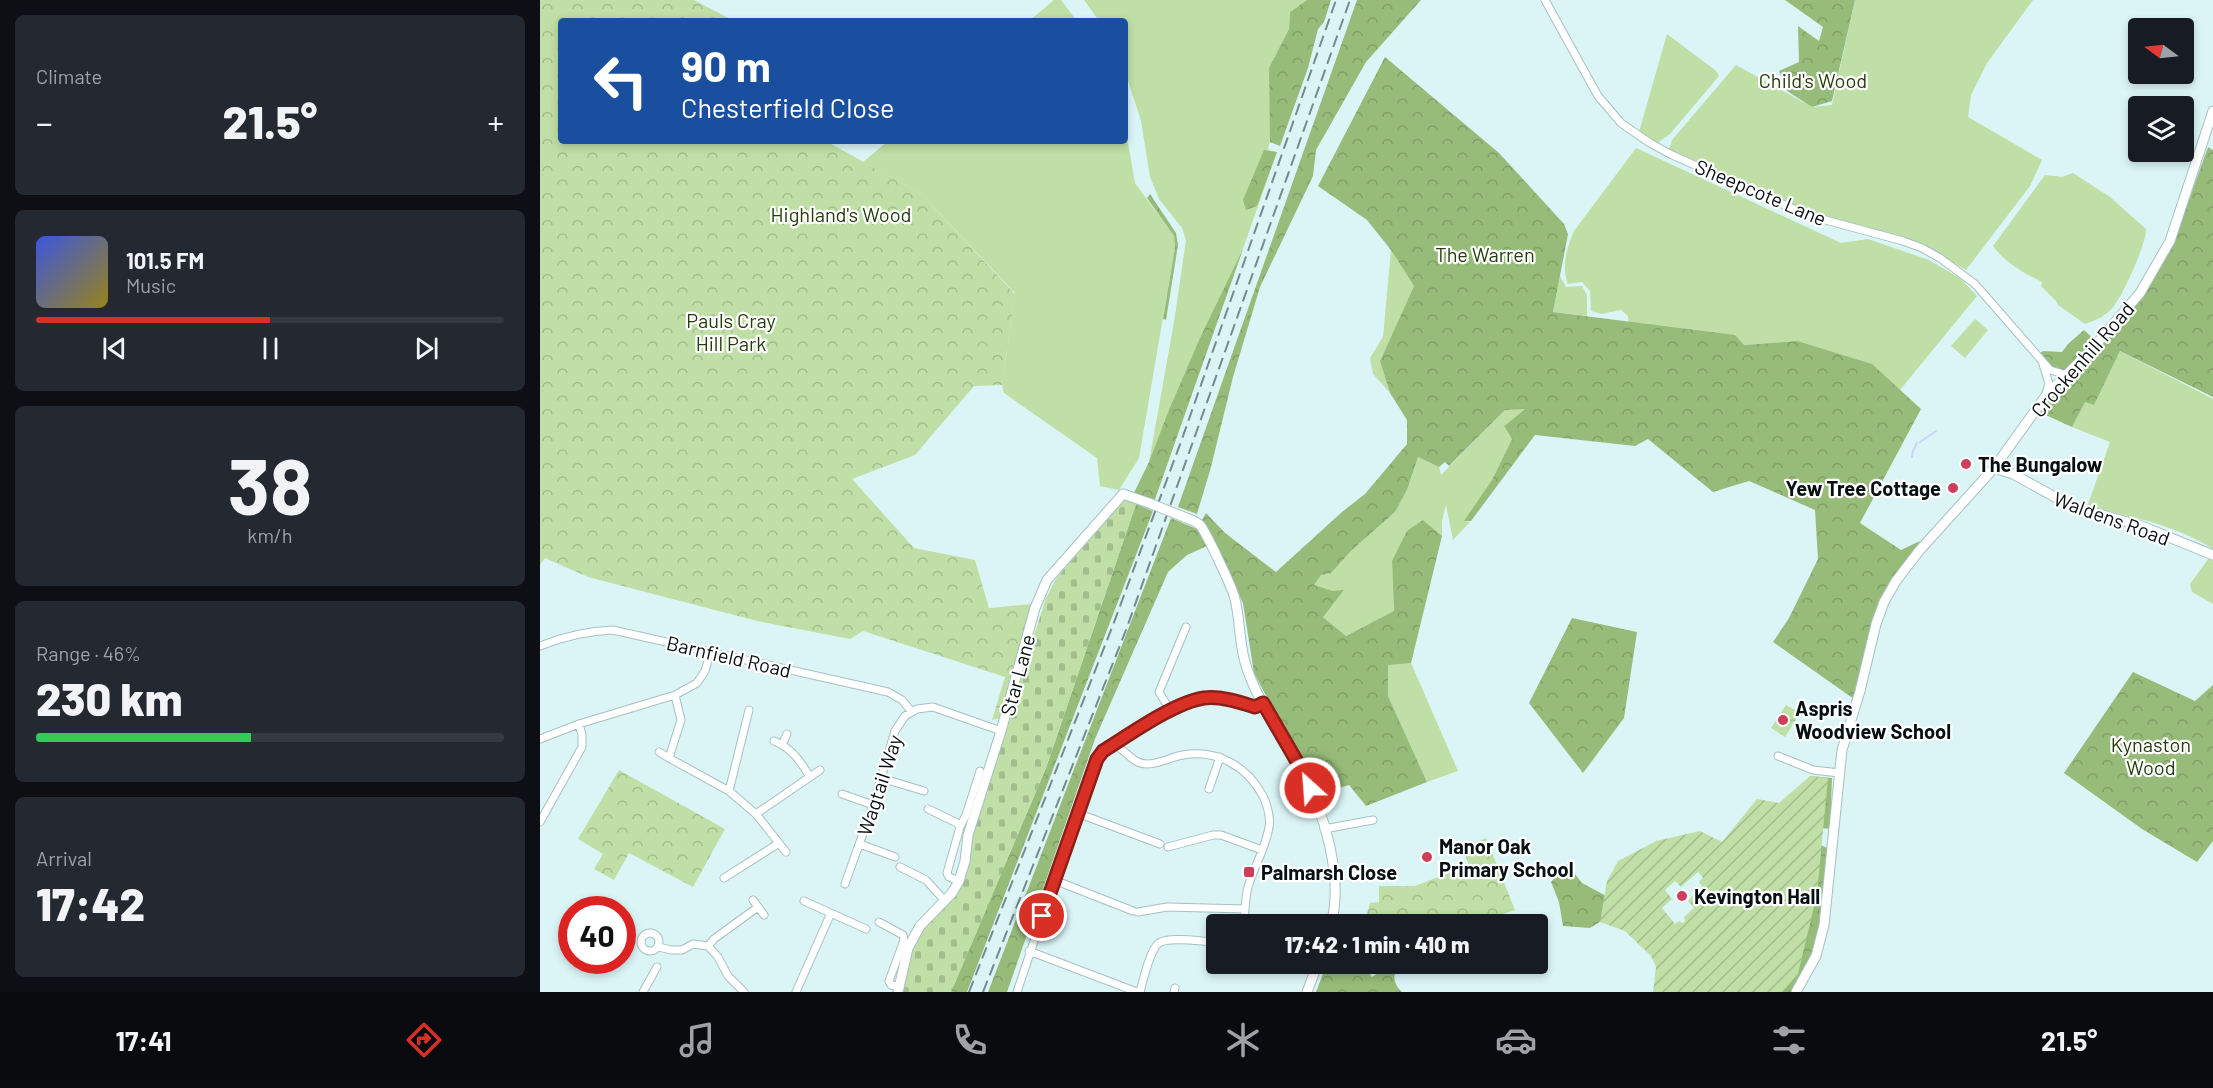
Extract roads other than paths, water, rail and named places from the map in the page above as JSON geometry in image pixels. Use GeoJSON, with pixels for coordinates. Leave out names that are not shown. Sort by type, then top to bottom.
{"type":"FeatureCollection","features":[{"type":"Feature","properties":{"kind":"street","name":"Sheepcote Lane"},"geometry":{"type":"LineString","coordinates":[[1545,0],[1599,96],[1621,123],[1672,155],[1807,214],[1923,248],[1958,269],[1975,284],[2050,370],[2067,375]]}},
{"type":"Feature","properties":{"kind":"street","name":"Crockenhill Road"},"geometry":{"type":"LineString","coordinates":[[1796,992],[1816,956],[1824,925],[1842,750],[1884,602],[1896,581],[1919,551],[1994,468],[2045,397],[2140,292],[2170,242],[2213,111]]}},
{"type":"Feature","properties":{"kind":"street","name":"Sheepcote Lane"},"geometry":{"type":"LineString","coordinates":[[2042,362],[2049,384],[2045,397]]}},
{"type":"Feature","properties":{"kind":"street"},"geometry":{"type":"LineString","coordinates":[[2003,456],[2013,474]]}},
{"type":"Feature","properties":{"kind":"street","name":"Waldens Road"},"geometry":{"type":"LineString","coordinates":[[1994,468],[2013,474],[2062,501],[2087,511],[2139,525],[2213,555]]}},
{"type":"Feature","properties":{"kind":"street","name":"Star Lane"},"geometry":{"type":"LineString","coordinates":[[879,922],[903,935],[904,940],[889,981],[899,990],[908,948],[920,926],[945,901],[959,881],[965,861],[968,835],[1001,731],[1035,608],[1047,580],[1123,494],[1199,525],[1235,597],[1245,662],[1263,703]]}},
{"type":"Feature","properties":{"kind":"street"},"geometry":{"type":"LineString","coordinates":[[1170,710],[1159,692],[1186,627]]}},
{"type":"Feature","properties":{"kind":"street","name":"Barnfield Road"},"geometry":{"type":"LineString","coordinates":[[540,646],[577,633],[613,630],[888,692],[902,700],[911,711]]}},
{"type":"Feature","properties":{"kind":"street"},"geometry":{"type":"LineString","coordinates":[[540,739],[579,724],[675,695],[697,683],[705,671],[711,651]]}},
{"type":"Feature","properties":{"kind":"street"},"geometry":{"type":"LineString","coordinates":[[669,758],[681,720],[675,695]]}},
{"type":"Feature","properties":{"kind":"street"},"geometry":{"type":"LineString","coordinates":[[1017,992],[1029,951],[1097,759],[1103,751],[1170,710],[1203,698],[1232,699],[1255,707],[1263,703],[1303,772],[1317,805],[1332,856],[1335,885],[1334,914]]}},
{"type":"Feature","properties":{"kind":"street","name":"Wagtail Way"},"geometry":{"type":"LineString","coordinates":[[845,884],[873,805],[895,731],[905,716],[911,711],[925,707],[938,708],[1001,731]]}},
{"type":"Feature","properties":{"kind":"street"},"geometry":{"type":"LineString","coordinates":[[729,791],[748,713],[738,714]]}},
{"type":"Feature","properties":{"kind":"street"},"geometry":{"type":"LineString","coordinates":[[540,822],[582,747],[579,724]]}},
{"type":"Feature","properties":{"kind":"street"},"geometry":{"type":"LineString","coordinates":[[782,745],[787,734]]}},
{"type":"Feature","properties":{"kind":"street"},"geometry":{"type":"LineString","coordinates":[[774,741],[799,759],[810,777]]}},
{"type":"Feature","properties":{"kind":"street"},"geometry":{"type":"LineString","coordinates":[[1113,745],[1119,747],[1136,763],[1148,765],[1183,755],[1208,754],[1220,757],[1236,764],[1258,786],[1267,803],[1270,826],[1247,890],[1245,914]]}},
{"type":"Feature","properties":{"kind":"street"},"geometry":{"type":"LineString","coordinates":[[659,752],[729,791],[756,814],[786,852]]}},
{"type":"Feature","properties":{"kind":"street"},"geometry":{"type":"LineString","coordinates":[[1778,756],[1813,770],[1840,773]]}},
{"type":"Feature","properties":{"kind":"street"},"geometry":{"type":"LineString","coordinates":[[1209,789],[1220,757]]}},
{"type":"Feature","properties":{"kind":"street"},"geometry":{"type":"LineString","coordinates":[[756,814],[820,770]]}},
{"type":"Feature","properties":{"kind":"street"},"geometry":{"type":"LineString","coordinates":[[959,881],[949,877],[947,873],[980,771]]}},
{"type":"Feature","properties":{"kind":"street"},"geometry":{"type":"LineString","coordinates":[[881,778],[924,791]]}},
{"type":"Feature","properties":{"kind":"street"},"geometry":{"type":"LineString","coordinates":[[842,794],[873,805]]}},
{"type":"Feature","properties":{"kind":"street"},"geometry":{"type":"LineString","coordinates":[[928,809],[957,823],[960,827]]}},
{"type":"Feature","properties":{"kind":"street"},"geometry":{"type":"LineString","coordinates":[[1077,813],[1164,845],[1221,835],[1262,850]]}},
{"type":"Feature","properties":{"kind":"street"},"geometry":{"type":"LineString","coordinates":[[1324,829],[1373,820]]}},
{"type":"Feature","properties":{"kind":"street"},"geometry":{"type":"LineString","coordinates":[[724,878],[779,843]]}},
{"type":"Feature","properties":{"kind":"street"},"geometry":{"type":"LineString","coordinates":[[860,844],[895,857]]}},
{"type":"Feature","properties":{"kind":"street"},"geometry":{"type":"LineString","coordinates":[[900,867],[926,880],[945,901]]}},
{"type":"Feature","properties":{"kind":"street"},"geometry":{"type":"LineString","coordinates":[[1054,880],[1136,911],[1167,907],[1245,909]]}},
{"type":"Feature","properties":{"kind":"street"},"geometry":{"type":"LineString","coordinates":[[804,901],[866,928]]}},
{"type":"Feature","properties":{"kind":"street"},"geometry":{"type":"LineString","coordinates":[[708,946],[756,903],[765,915]]}},
{"type":"Feature","properties":{"kind":"street"},"geometry":{"type":"LineString","coordinates":[[797,992],[831,913]]}},
{"type":"Feature","properties":{"kind":"street"},"geometry":{"type":"LineString","coordinates":[[1029,951],[1138,992],[1154,949],[1160,943],[1168,940],[1206,942]]}},
{"type":"Feature","properties":{"kind":"street"},"geometry":{"type":"LineString","coordinates":[[659,946],[671,950],[682,950],[693,945],[708,946],[718,957],[728,976],[744,992]]}},
{"type":"Feature","properties":{"kind":"street"},"geometry":{"type":"LineString","coordinates":[[643,992],[657,967]]}},
{"type":"Feature","properties":{"kind":"street"},"geometry":{"type":"LineString","coordinates":[[1307,992],[1314,974]]}},
{"type":"Feature","properties":{"kind":"waterway"},"geometry":{"type":"LineString","coordinates":[[1920,442],[1936,431]]}},
{"type":"Feature","properties":{"kind":"waterway"},"geometry":{"type":"LineString","coordinates":[[1912,457],[1917,443]]}},
{"type":"Feature","properties":{"kind":"railway"},"geometry":{"type":"LineString","coordinates":[[969,992],[1113,625],[1182,439],[1336,0]]}},
{"type":"Feature","properties":{"kind":"railway"},"geometry":{"type":"LineString","coordinates":[[983,992],[1126,630],[1350,0]]}},
{"type":"Feature","properties":{"kind":"place","name":"The Bungalow"},"geometry":{"type":"Point","coordinates":[1966,464]}},
{"type":"Feature","properties":{"kind":"place","name":"Yew Tree Cottage"},"geometry":{"type":"Point","coordinates":[1953,488]}},
{"type":"Feature","properties":{"kind":"place","name":"Aspris Woodview School"},"geometry":{"type":"Point","coordinates":[1783,720]}},
{"type":"Feature","properties":{"kind":"place","name":"Manor Oak Primary School"},"geometry":{"type":"Point","coordinates":[1427,857]}},
{"type":"Feature","properties":{"kind":"place","name":"Palmarsh Close"},"geometry":{"type":"Point","coordinates":[1249,872]}},
{"type":"Feature","properties":{"kind":"place","name":"Kevington Hall"},"geometry":{"type":"Point","coordinates":[1682,896]}},
{"type":"Feature","properties":{"kind":"park label","name":"Child's Wood"},"geometry":{"type":"Point","coordinates":[1813,80]}},
{"type":"Feature","properties":{"kind":"park label","name":"Highland's Wood"},"geometry":{"type":"Point","coordinates":[841,214]}},
{"type":"Feature","properties":{"kind":"park label","name":"The Warren"},"geometry":{"type":"Point","coordinates":[1485,254]}},
{"type":"Feature","properties":{"kind":"park label","name":"Pauls Cray Hill Park"},"geometry":{"type":"Point","coordinates":[731,332]}},
{"type":"Feature","properties":{"kind":"park label","name":"Kynaston Wood"},"geometry":{"type":"Point","coordinates":[2151,756]}}]}
